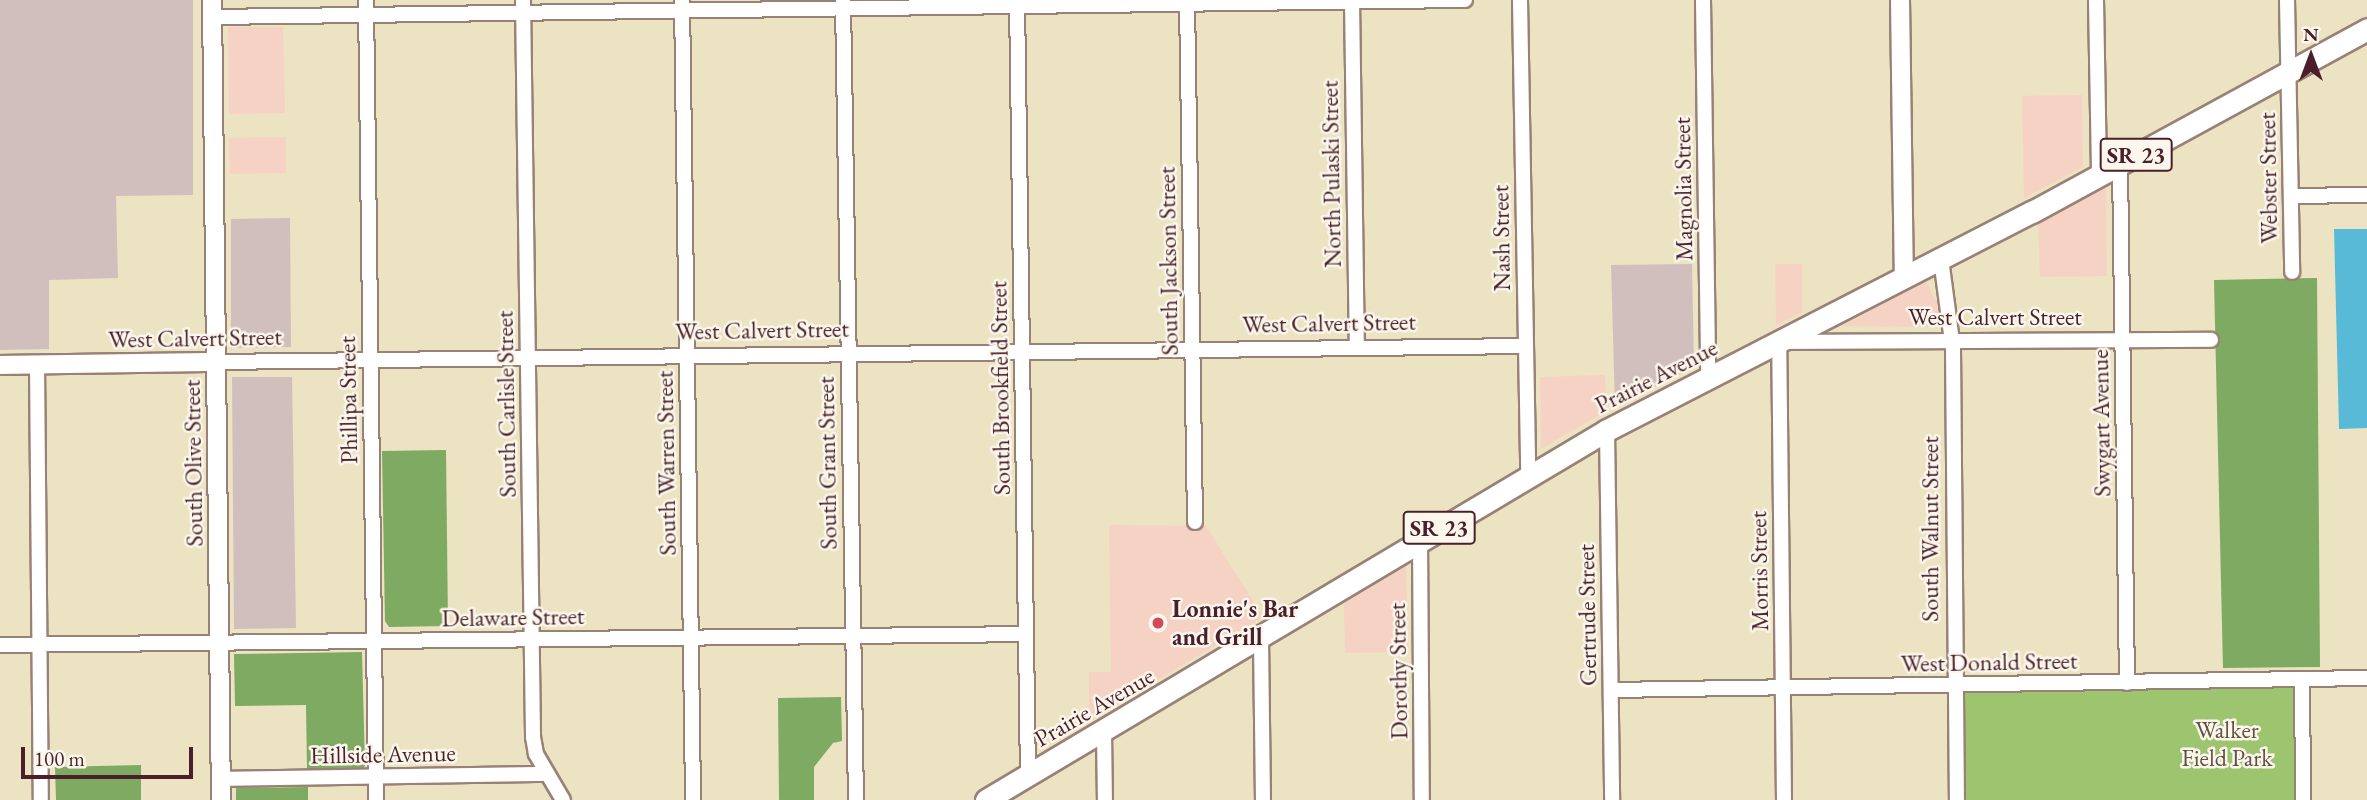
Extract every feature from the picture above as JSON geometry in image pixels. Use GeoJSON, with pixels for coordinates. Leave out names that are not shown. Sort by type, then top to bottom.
{"type":"FeatureCollection","features":[{"type":"Feature","properties":{"kind":"main road","name":"Prairie Avenue"},"geometry":{"type":"LineString","coordinates":[[986,800],[1607,430],[1941,259],[2367,29]]}},
{"type":"Feature","properties":{"kind":"street","name":"Phillipa Street"},"geometry":{"type":"LineString","coordinates":[[366,0],[376,800]]}},
{"type":"Feature","properties":{"kind":"street"},"geometry":{"type":"LineString","coordinates":[[212,9],[366,15],[523,6],[1465,0]]}},
{"type":"Feature","properties":{"kind":"street","name":"Nash Street"},"geometry":{"type":"LineString","coordinates":[[1520,0],[1528,475]]}},
{"type":"Feature","properties":{"kind":"street","name":"Magnolia Street"},"geometry":{"type":"LineString","coordinates":[[1703,0],[1708,378]]}},
{"type":"Feature","properties":{"kind":"street"},"geometry":{"type":"LineString","coordinates":[[1900,0],[1904,277]]}},
{"type":"Feature","properties":{"kind":"street"},"geometry":{"type":"LineString","coordinates":[[2096,0],[2099,175]]}},
{"type":"Feature","properties":{"kind":"street","name":"Webster Street"},"geometry":{"type":"LineString","coordinates":[[2287,0],[2292,272]]}},
{"type":"Feature","properties":{"kind":"street","name":"North Pulaski Street"},"geometry":{"type":"LineString","coordinates":[[1352,1],[1357,348]]}},
{"type":"Feature","properties":{"kind":"street","name":"South Jackson Street"},"geometry":{"type":"LineString","coordinates":[[1187,2],[1195,522]]}},
{"type":"Feature","properties":{"kind":"street","name":"South Brookfield Street"},"geometry":{"type":"LineString","coordinates":[[1017,3],[1028,775]]}},
{"type":"Feature","properties":{"kind":"street","name":"South Grant Street"},"geometry":{"type":"LineString","coordinates":[[843,4],[856,800]]}},
{"type":"Feature","properties":{"kind":"street","name":"South Warren Street"},"geometry":{"type":"LineString","coordinates":[[682,5],[693,800]]}},
{"type":"Feature","properties":{"kind":"street","name":"South Carlisle Street"},"geometry":{"type":"LineString","coordinates":[[523,6],[533,737],[546,774],[563,800]]}},
{"type":"Feature","properties":{"kind":"street","name":"South Olive Street"},"geometry":{"type":"LineString","coordinates":[[212,9],[221,800]]}},
{"type":"Feature","properties":{"kind":"street","name":"Swygart Avenue"},"geometry":{"type":"LineString","coordinates":[[2120,163],[2127,683]]}},
{"type":"Feature","properties":{"kind":"street"},"geometry":{"type":"LineString","coordinates":[[2292,196],[2367,195]]}},
{"type":"Feature","properties":{"kind":"street","name":"South Walnut Street"},"geometry":{"type":"LineString","coordinates":[[1941,259],[1951,342],[1956,800]]}},
{"type":"Feature","properties":{"kind":"street","name":"West Calvert Street"},"geometry":{"type":"LineString","coordinates":[[1779,342],[2211,340]]}},
{"type":"Feature","properties":{"kind":"street","name":"Morris Street"},"geometry":{"type":"LineString","coordinates":[[1779,342],[1784,800]]}},
{"type":"Feature","properties":{"kind":"street","name":"West Calvert Street"},"geometry":{"type":"LineString","coordinates":[[0,365],[1525,346]]}},
{"type":"Feature","properties":{"kind":"street"},"geometry":{"type":"LineString","coordinates":[[37,364],[41,800]]}},
{"type":"Feature","properties":{"kind":"street","name":"Gertrude Street"},"geometry":{"type":"LineString","coordinates":[[1607,430],[1612,800]]}},
{"type":"Feature","properties":{"kind":"street","name":"Dorothy Street"},"geometry":{"type":"LineString","coordinates":[[1420,541],[1422,800]]}},
{"type":"Feature","properties":{"kind":"street","name":"Delaware Street"},"geometry":{"type":"LineString","coordinates":[[0,645],[1027,634]]}},
{"type":"Feature","properties":{"kind":"street"},"geometry":{"type":"LineString","coordinates":[[1261,638],[1263,800]]}},
{"type":"Feature","properties":{"kind":"street","name":"West Donald Street"},"geometry":{"type":"LineString","coordinates":[[1611,690],[2367,678]]}},
{"type":"Feature","properties":{"kind":"street"},"geometry":{"type":"LineString","coordinates":[[2302,679],[2302,800]]}},
{"type":"Feature","properties":{"kind":"street"},"geometry":{"type":"LineString","coordinates":[[1104,732],[1105,800]]}},
{"type":"Feature","properties":{"kind":"street","name":"Hillside Avenue"},"geometry":{"type":"LineString","coordinates":[[221,779],[546,774]]}},
{"type":"Feature","properties":{"kind":"shaded area"},"geometry":{"type":"Polygon","coordinates":[[[0,0],[193,0],[193,195],[116,196],[118,278],[49,280],[49,349],[0,350],[0,0]]]}},
{"type":"Feature","properties":{"kind":"shaded area"},"geometry":{"type":"Polygon","coordinates":[[[228,27],[283,27],[285,113],[229,114],[228,27]]]}},
{"type":"Feature","properties":{"kind":"shaded area"},"geometry":{"type":"Polygon","coordinates":[[[2082,95],[2083,167],[2024,198],[2022,96],[2082,95]]]}},
{"type":"Feature","properties":{"kind":"shaded area"},"geometry":{"type":"Polygon","coordinates":[[[286,137],[286,173],[230,174],[229,138],[286,137]]]}},
{"type":"Feature","properties":{"kind":"shaded area"},"geometry":{"type":"Polygon","coordinates":[[[2106,188],[2107,276],[2040,277],[2038,224],[2106,188]]]}},
{"type":"Feature","properties":{"kind":"shaded area"},"geometry":{"type":"Polygon","coordinates":[[[290,218],[291,347],[231,348],[231,219],[290,218]]]}},
{"type":"Feature","properties":{"kind":"shaded area"},"geometry":{"type":"Polygon","coordinates":[[[1692,264],[1694,367],[1615,407],[1611,265],[1692,264]]]}},
{"type":"Feature","properties":{"kind":"shaded area"},"geometry":{"type":"Polygon","coordinates":[[[1775,264],[1802,264],[1802,312],[1776,325],[1775,264]]]}},
{"type":"Feature","properties":{"kind":"shaded area"},"geometry":{"type":"Polygon","coordinates":[[[1926,281],[1938,303],[1938,327],[1842,326],[1926,281]]]}},
{"type":"Feature","properties":{"kind":"shaded area"},"geometry":{"type":"Polygon","coordinates":[[[1605,375],[1606,411],[1541,449],[1540,377],[1605,375]]]}},
{"type":"Feature","properties":{"kind":"shaded area"},"geometry":{"type":"Polygon","coordinates":[[[232,377],[292,377],[296,628],[234,629],[232,377]]]}},
{"type":"Feature","properties":{"kind":"shaded area"},"geometry":{"type":"Polygon","coordinates":[[[1109,525],[1206,526],[1263,617],[1089,721],[1089,672],[1111,672],[1109,525]]]}},
{"type":"Feature","properties":{"kind":"shaded area"},"geometry":{"type":"Polygon","coordinates":[[[1406,566],[1408,652],[1345,653],[1344,603],[1406,566]]]}},
{"type":"Feature","properties":{"kind":"green space"},"geometry":{"type":"Polygon","coordinates":[[[2317,278],[2320,667],[2223,668],[2214,280],[2317,278]]]}},
{"type":"Feature","properties":{"kind":"green space"},"geometry":{"type":"Polygon","coordinates":[[[446,450],[448,626],[389,627],[385,621],[382,451],[446,450]]]}},
{"type":"Feature","properties":{"kind":"green space"},"geometry":{"type":"Polygon","coordinates":[[[362,652],[365,766],[361,770],[307,770],[306,705],[235,706],[234,654],[362,652]]]}},
{"type":"Feature","properties":{"kind":"green space","name":"Walker Field Park"},"geometry":{"type":"Polygon","coordinates":[[[2294,687],[2295,800],[1965,800],[1964,693],[2294,687]]]}},
{"type":"Feature","properties":{"kind":"green space"},"geometry":{"type":"Polygon","coordinates":[[[841,697],[842,741],[833,743],[814,767],[814,800],[779,800],[778,698],[841,697]]]}},
{"type":"Feature","properties":{"kind":"green space"},"geometry":{"type":"Polygon","coordinates":[[[141,765],[141,800],[56,800],[55,767],[141,765]]]}},
{"type":"Feature","properties":{"kind":"green space"},"geometry":{"type":"Polygon","coordinates":[[[308,787],[308,800],[236,800],[236,788],[308,787]]]}},
{"type":"Feature","properties":{"kind":"water"},"geometry":{"type":"Polygon","coordinates":[[[2334,229],[2367,229],[2367,428],[2339,429],[2334,229]]]}},
{"type":"Feature","properties":{"kind":"place","name":"Lonnie's Bar and Grill"},"geometry":{"type":"Point","coordinates":[1158,623]}}]}
